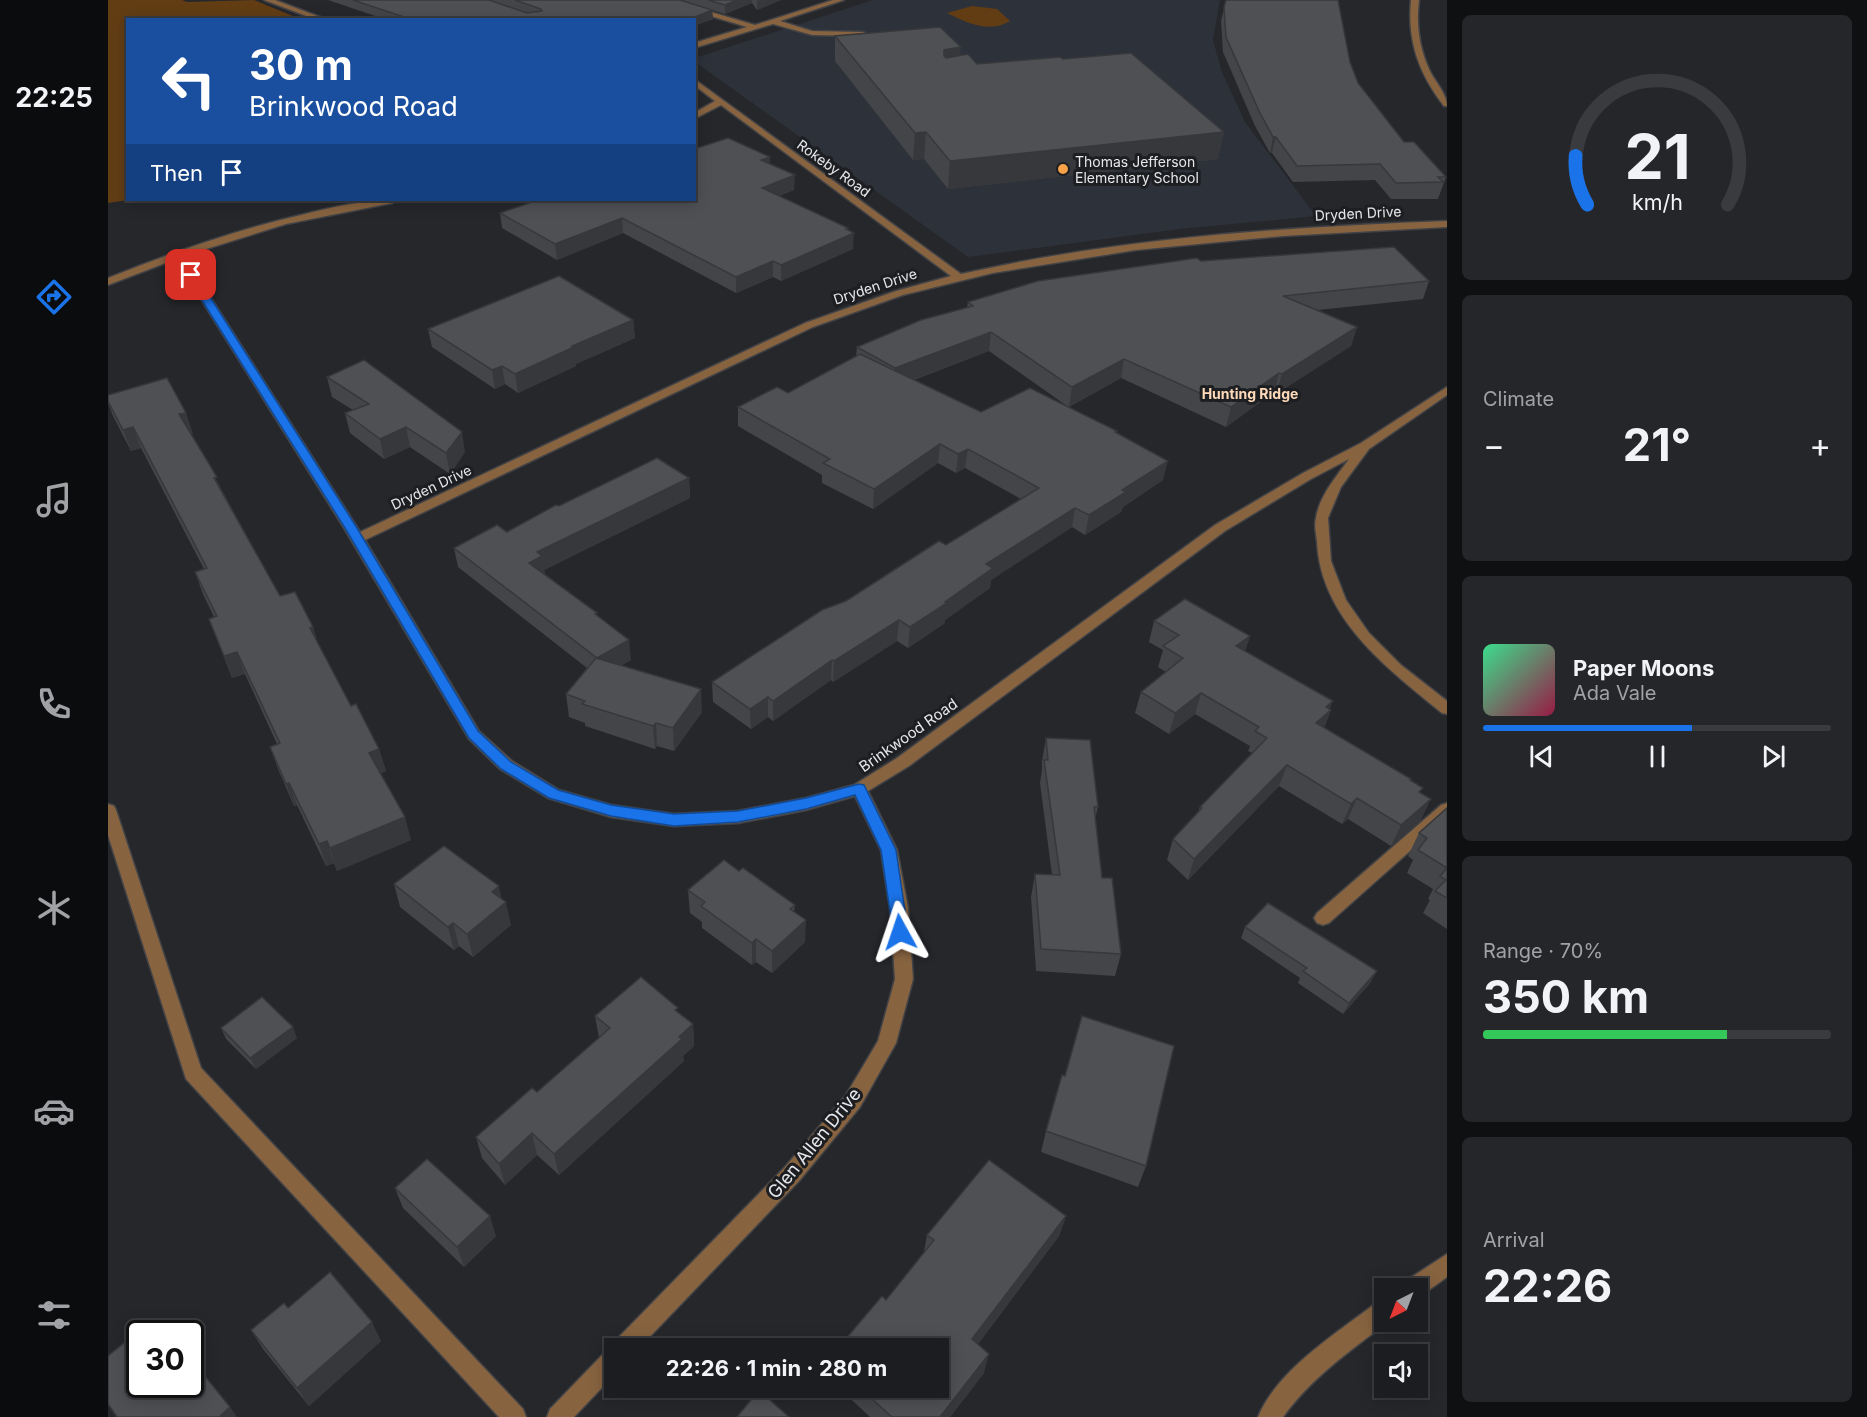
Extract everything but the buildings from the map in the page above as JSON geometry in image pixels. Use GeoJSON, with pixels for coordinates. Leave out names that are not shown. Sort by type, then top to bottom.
{"type":"FeatureCollection","features":[{"type":"Feature","properties":{"kind":"street"},"geometry":{"type":"LineString","coordinates":[[268,0],[319,18]]}},
{"type":"Feature","properties":{"kind":"street"},"geometry":{"type":"LineString","coordinates":[[662,0],[756,27]]}},
{"type":"Feature","properties":{"kind":"street"},"geometry":{"type":"LineString","coordinates":[[696,45],[840,0]]}},
{"type":"Feature","properties":{"kind":"street"},"geometry":{"type":"LineString","coordinates":[[1415,0],[1413,30],[1418,53],[1447,104]]}},
{"type":"Feature","properties":{"kind":"street"},"geometry":{"type":"LineString","coordinates":[[772,21],[812,33],[869,34]]}},
{"type":"Feature","properties":{"kind":"street","name":"Rokeby Road"},"geometry":{"type":"LineString","coordinates":[[696,82],[958,277]]}},
{"type":"Feature","properties":{"kind":"street"},"geometry":{"type":"LineString","coordinates":[[696,116],[721,101]]}},
{"type":"Feature","properties":{"kind":"street"},"geometry":{"type":"LineString","coordinates":[[108,282],[287,220],[387,201]]}},
{"type":"Feature","properties":{"kind":"street","name":"Dryden Drive"},"geometry":{"type":"LineString","coordinates":[[357,539],[809,325],[876,299],[958,277],[1125,248],[1304,231],[1447,224]]}},
{"type":"Feature","properties":{"kind":"street","name":"Brinkwood Road"},"geometry":{"type":"LineString","coordinates":[[179,256],[357,539],[474,735],[506,765],[554,794],[611,811],[674,820],[738,817],[806,804],[859,789],[903,762],[1220,528],[1306,476],[1365,446]]}},
{"type":"Feature","properties":{"kind":"street"},"geometry":{"type":"LineString","coordinates":[[1447,390],[1365,446],[1335,487],[1323,518],[1324,561],[1339,601],[1364,636],[1396,668],[1447,710]]}},
{"type":"Feature","properties":{"kind":"street","name":"Glen Allen Drive"},"geometry":{"type":"LineString","coordinates":[[634,1338],[792,1174],[853,1101],[886,1043],[903,980],[899,908],[889,850],[859,789]]}},
{"type":"Feature","properties":{"kind":"street"},"geometry":{"type":"LineString","coordinates":[[1323,918],[1447,809]]}},
{"type":"Feature","properties":{"kind":"street"},"geometry":{"type":"LineString","coordinates":[[108,810],[193,1073],[515,1417]]}},
{"type":"Feature","properties":{"kind":"street"},"geometry":{"type":"LineString","coordinates":[[1428,1278],[1447,1264]]}},
{"type":"Feature","properties":{"kind":"street"},"geometry":{"type":"LineString","coordinates":[[1269,1417],[1290,1388],[1324,1357],[1374,1319]]}},
{"type":"Feature","properties":{"kind":"street"},"geometry":{"type":"LineString","coordinates":[[558,1417],[604,1369]]}},
{"type":"Feature","properties":{"kind":"shaded area"},"geometry":{"type":"Polygon","coordinates":[[[108,0],[182,0],[187,2],[254,0],[298,18],[126,18],[126,200],[108,203],[108,0]]]}},
{"type":"Feature","properties":{"kind":"shaded area","name":"Thomas Jefferson Elementary School"},"geometry":{"type":"Polygon","coordinates":[[[873,0],[1220,0],[1213,40],[1222,72],[1245,122],[1316,216],[1180,229],[968,257],[696,63],[696,58],[873,0]]]}},
{"type":"Feature","properties":{"kind":"shaded area"},"geometry":{"type":"Polygon","coordinates":[[[972,6],[997,9],[1010,21],[1002,25],[986,27],[969,23],[947,13],[972,6]]]}},
{"type":"Feature","properties":{"kind":"place","name":"Thomas Jefferson Elementary School"},"geometry":{"type":"Point","coordinates":[1063,169]}},
{"type":"Feature","properties":{"kind":"district","name":"Hunting Ridge"},"geometry":{"type":"Point","coordinates":[1250,393]}},
{"type":"Feature","properties":{"kind":"route"},"geometry":{"type":"LineString","coordinates":[[191,275],[351,528],[448,695],[474,735],[506,765],[554,794],[611,811],[674,820],[738,817],[806,804],[859,789],[889,850],[899,908],[900,932]]}}]}
